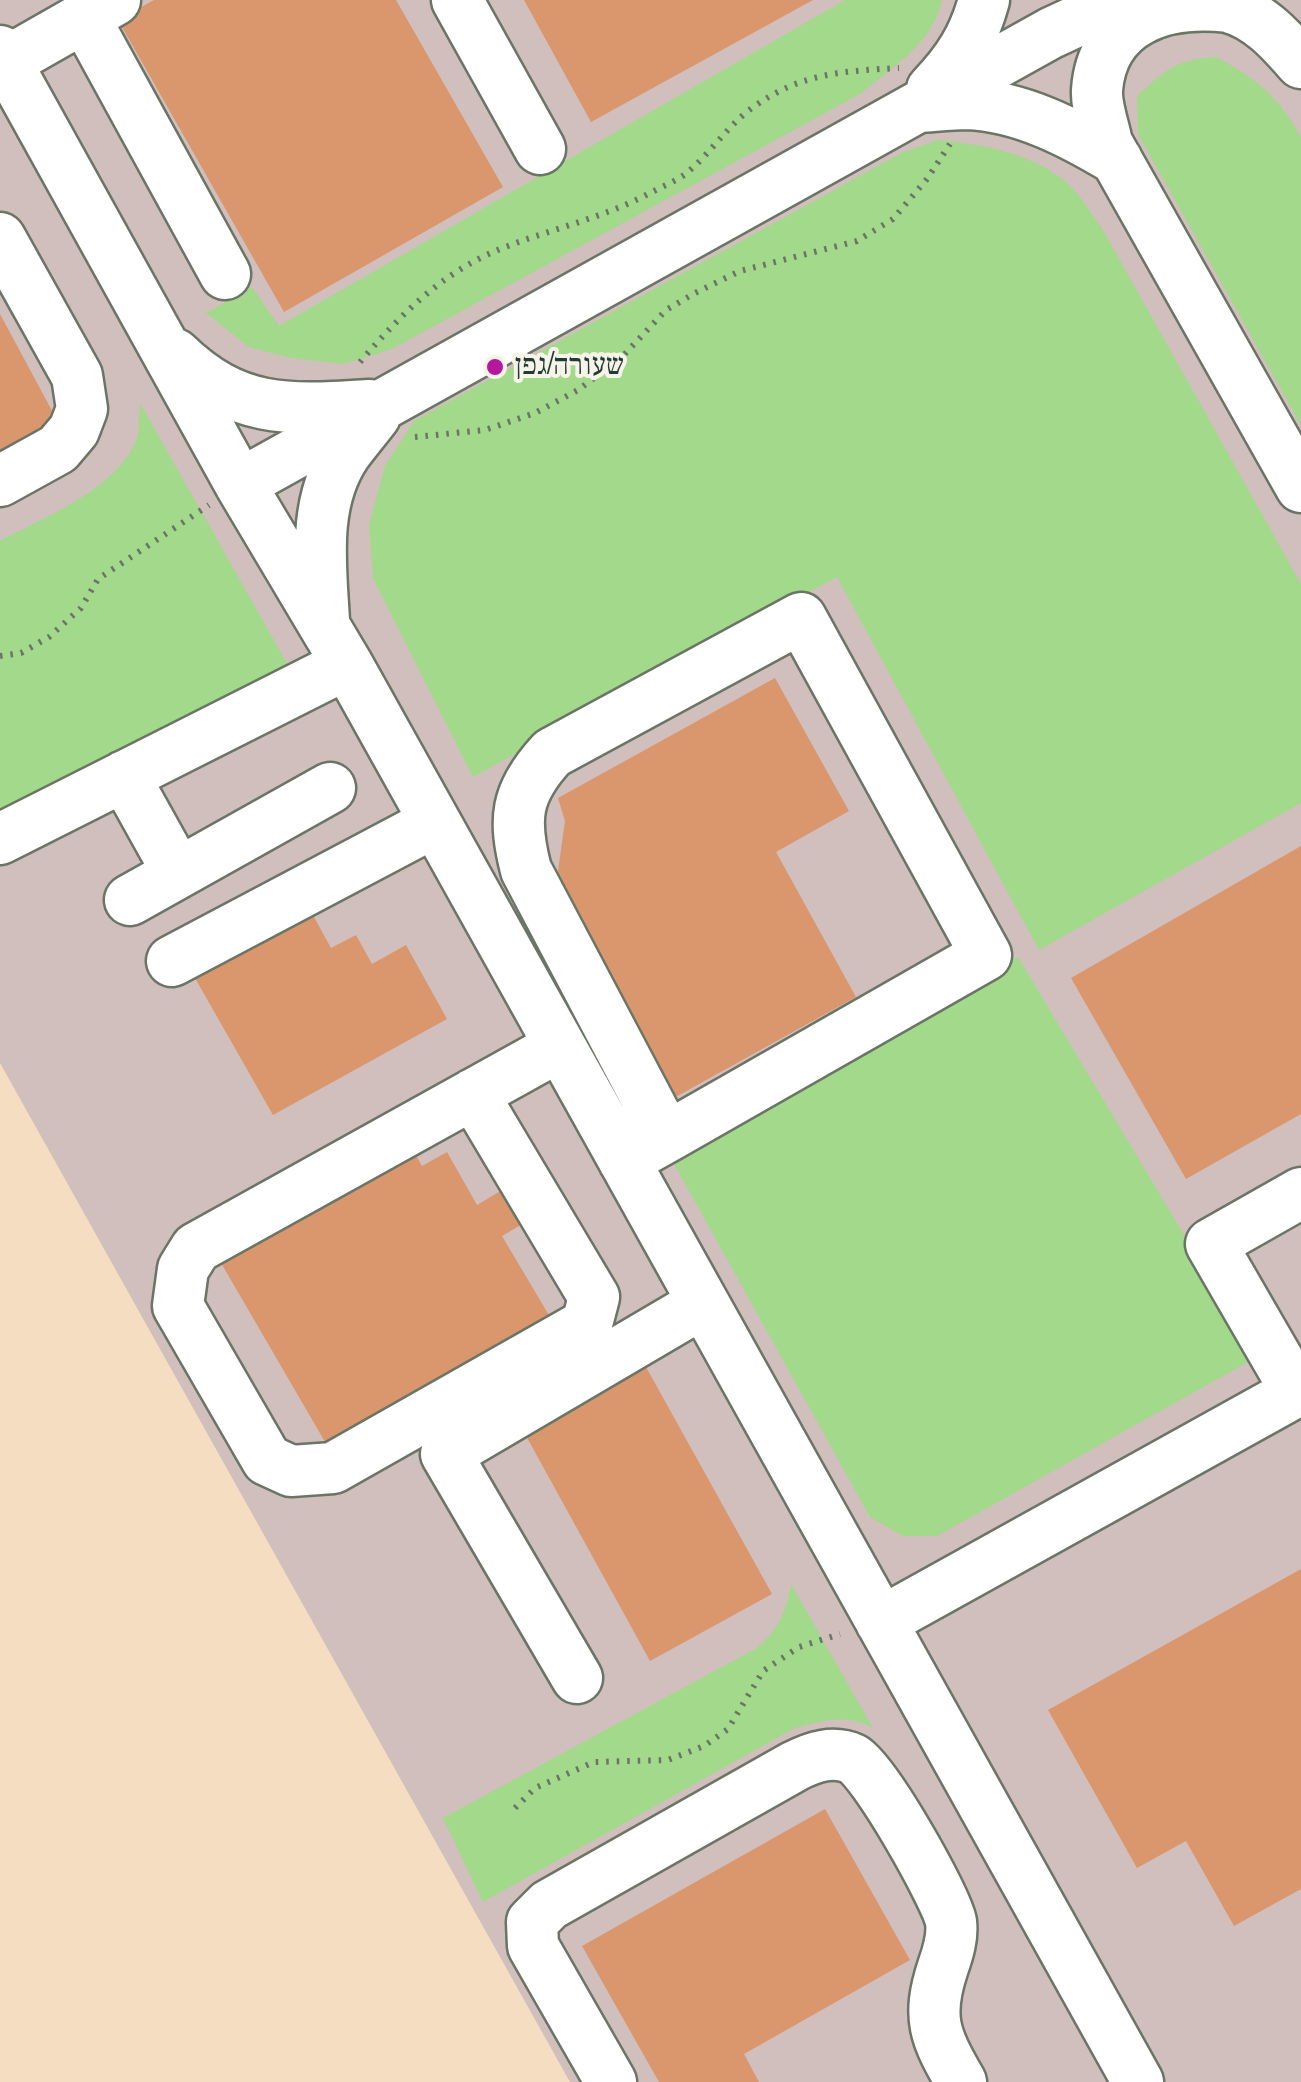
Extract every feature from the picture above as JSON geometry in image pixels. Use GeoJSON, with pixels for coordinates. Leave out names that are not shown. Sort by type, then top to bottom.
{"type":"FeatureCollection","features":[{"type":"Feature","properties":{"kind":"street"},"geometry":{"type":"LineString","coordinates":[[456,0],[540,148]]}},
{"type":"Feature","properties":{"kind":"street"},"geometry":{"type":"LineString","coordinates":[[963,84],[984,0]]}},
{"type":"Feature","properties":{"kind":"street"},"geometry":{"type":"LineString","coordinates":[[914,107],[1043,16],[1192,4],[1246,5],[1301,63]]}},
{"type":"Feature","properties":{"kind":"street"},"geometry":{"type":"LineString","coordinates":[[1112,152],[1096,93],[1103,58],[1124,27],[1151,8]]}},
{"type":"Feature","properties":{"kind":"street"},"geometry":{"type":"LineString","coordinates":[[224,274],[100,9],[5,68],[240,484],[336,645],[881,1622],[1118,2075]]}},
{"type":"Feature","properties":{"kind":"street"},"geometry":{"type":"LineString","coordinates":[[1043,16],[1112,152],[1301,487]]}},
{"type":"Feature","properties":{"kind":"street"},"geometry":{"type":"LineString","coordinates":[[240,484],[914,107],[963,84]]}},
{"type":"Feature","properties":{"kind":"street"},"geometry":{"type":"LineString","coordinates":[[963,84],[1019,114],[1112,152]]}},
{"type":"Feature","properties":{"kind":"street"},"geometry":{"type":"LineString","coordinates":[[0,238],[77,376],[82,409],[74,430],[58,448],[0,480]]}},
{"type":"Feature","properties":{"kind":"street"},"geometry":{"type":"LineString","coordinates":[[159,338],[199,377],[239,398],[337,426],[384,404]]}},
{"type":"Feature","properties":{"kind":"street"},"geometry":{"type":"LineString","coordinates":[[336,645],[320,536],[327,494],[344,456],[337,426]]}},
{"type":"Feature","properties":{"kind":"street"},"geometry":{"type":"LineString","coordinates":[[624,1161],[667,1137],[986,955],[801,618],[552,753],[532,774],[522,798],[516,833],[526,870],[667,1137]]}},
{"type":"Feature","properties":{"kind":"street"},"geometry":{"type":"LineString","coordinates":[[0,838],[124,776],[336,645]]}},
{"type":"Feature","properties":{"kind":"street"},"geometry":{"type":"LineString","coordinates":[[124,776],[178,873]]}},
{"type":"Feature","properties":{"kind":"street"},"geometry":{"type":"LineString","coordinates":[[130,900],[330,788]]}},
{"type":"Feature","properties":{"kind":"street"},"geometry":{"type":"LineString","coordinates":[[172,962],[434,822]]}},
{"type":"Feature","properties":{"kind":"street"},"geometry":{"type":"LineString","coordinates":[[473,1094],[594,1297],[587,1324],[333,1468],[290,1471],[267,1460],[178,1306],[183,1268],[196,1248],[473,1094],[560,1046]]}},
{"type":"Feature","properties":{"kind":"street"},"geometry":{"type":"LineString","coordinates":[[881,1622],[1298,1390],[1211,1244],[1301,1193]]}},
{"type":"Feature","properties":{"kind":"street"},"geometry":{"type":"LineString","coordinates":[[577,1678],[446,1454],[703,1303]]}},
{"type":"Feature","properties":{"kind":"street"},"geometry":{"type":"LineString","coordinates":[[611,2082],[533,1946],[532,1922],[549,1905],[794,1766],[813,1756],[837,1755],[856,1760],[876,1782],[944,1900],[952,1924],[950,1948],[934,1995],[932,2018],[940,2046],[960,2082]]}},
{"type":"Feature","properties":{"kind":"path"},"geometry":{"type":"LineString","coordinates":[[856,70],[963,84],[949,147],[927,180],[893,219],[857,241],[740,272],[695,292],[666,310],[608,368],[535,414],[485,430],[337,426],[389,328],[427,291],[504,247],[602,215],[672,182],[752,107],[800,80],[856,70]]}},
{"type":"Feature","properties":{"kind":"path"},"geometry":{"type":"LineString","coordinates":[[0,656],[22,653],[49,637],[81,608],[98,579],[240,484]]}},
{"type":"Feature","properties":{"kind":"path"},"geometry":{"type":"LineString","coordinates":[[515,1808],[535,1788],[594,1762],[668,1760],[704,1746],[728,1730],[763,1671],[783,1656],[799,1647],[881,1622]]}},
{"type":"Feature","properties":{"kind":"shaded area"},"geometry":{"type":"Polygon","coordinates":[[[0,0],[1301,0],[1301,2082],[570,2082],[0,1063],[0,0]]]}},
{"type":"Feature","properties":{"kind":"green space"},"geometry":{"type":"Polygon","coordinates":[[[845,0],[942,0],[921,42],[860,94],[392,349],[344,364],[290,358],[249,347],[206,313],[252,287],[279,326],[845,0]]]}},
{"type":"Feature","properties":{"kind":"green space"},"geometry":{"type":"Polygon","coordinates":[[[1216,57],[1265,90],[1301,137],[1301,425],[1138,134],[1137,96],[1172,68],[1191,60],[1216,57]]]}},
{"type":"Feature","properties":{"kind":"green space"},"geometry":{"type":"Polygon","coordinates":[[[938,140],[1025,158],[1056,175],[1079,196],[1103,230],[1301,584],[1301,803],[1039,950],[837,577],[473,777],[373,578],[369,525],[385,466],[414,421],[903,152],[938,140]]]}},
{"type":"Feature","properties":{"kind":"green space"},"geometry":{"type":"Polygon","coordinates":[[[140,403],[289,667],[0,817],[0,541],[76,501],[112,474],[136,441],[140,403]]]}},
{"type":"Feature","properties":{"kind":"green space"},"geometry":{"type":"Polygon","coordinates":[[[1018,957],[1257,1357],[937,1536],[903,1536],[870,1517],[672,1160],[1018,957]]]}},
{"type":"Feature","properties":{"kind":"green space"},"geometry":{"type":"Polygon","coordinates":[[[791,1584],[873,1728],[843,1720],[793,1729],[483,1902],[443,1818],[757,1648],[780,1619],[791,1584]]]}},
{"type":"Feature","properties":{"kind":"building"},"geometry":{"type":"Polygon","coordinates":[[[154,0],[396,0],[503,187],[284,312],[118,20],[154,0]]]}},
{"type":"Feature","properties":{"kind":"building"},"geometry":{"type":"Polygon","coordinates":[[[524,0],[813,0],[591,122],[524,0]]]}},
{"type":"Feature","properties":{"kind":"building"},"geometry":{"type":"Polygon","coordinates":[[[0,314],[57,420],[0,450],[0,314]]]}},
{"type":"Feature","properties":{"kind":"building"},"geometry":{"type":"Polygon","coordinates":[[[775,678],[849,811],[776,852],[856,997],[663,1104],[557,878],[565,821],[558,798],[775,678]]]}},
{"type":"Feature","properties":{"kind":"building"},"geometry":{"type":"Polygon","coordinates":[[[1301,846],[1301,1114],[1186,1179],[1071,978],[1301,846]]]}},
{"type":"Feature","properties":{"kind":"building"},"geometry":{"type":"Polygon","coordinates":[[[308,906],[331,948],[356,935],[372,964],[406,945],[447,1019],[273,1115],[191,971],[308,906]]]}},
{"type":"Feature","properties":{"kind":"building"},"geometry":{"type":"Polygon","coordinates":[[[409,1143],[422,1166],[447,1152],[477,1205],[504,1189],[524,1223],[502,1236],[550,1317],[328,1447],[217,1256],[409,1143]]]}},
{"type":"Feature","properties":{"kind":"building"},"geometry":{"type":"Polygon","coordinates":[[[646,1367],[772,1594],[650,1661],[525,1434],[646,1367]]]}},
{"type":"Feature","properties":{"kind":"building"},"geometry":{"type":"Polygon","coordinates":[[[1301,1569],[1301,1889],[1234,1926],[1186,1841],[1137,1868],[1048,1710],[1301,1569]]]}},
{"type":"Feature","properties":{"kind":"building"},"geometry":{"type":"Polygon","coordinates":[[[825,1809],[910,1960],[744,2054],[759,2082],[659,2082],[582,1946],[825,1809]]]}},
{"type":"Feature","properties":{"kind":"place","name":"שעורה/גפן"},"geometry":{"type":"Point","coordinates":[495,367]}}]}
